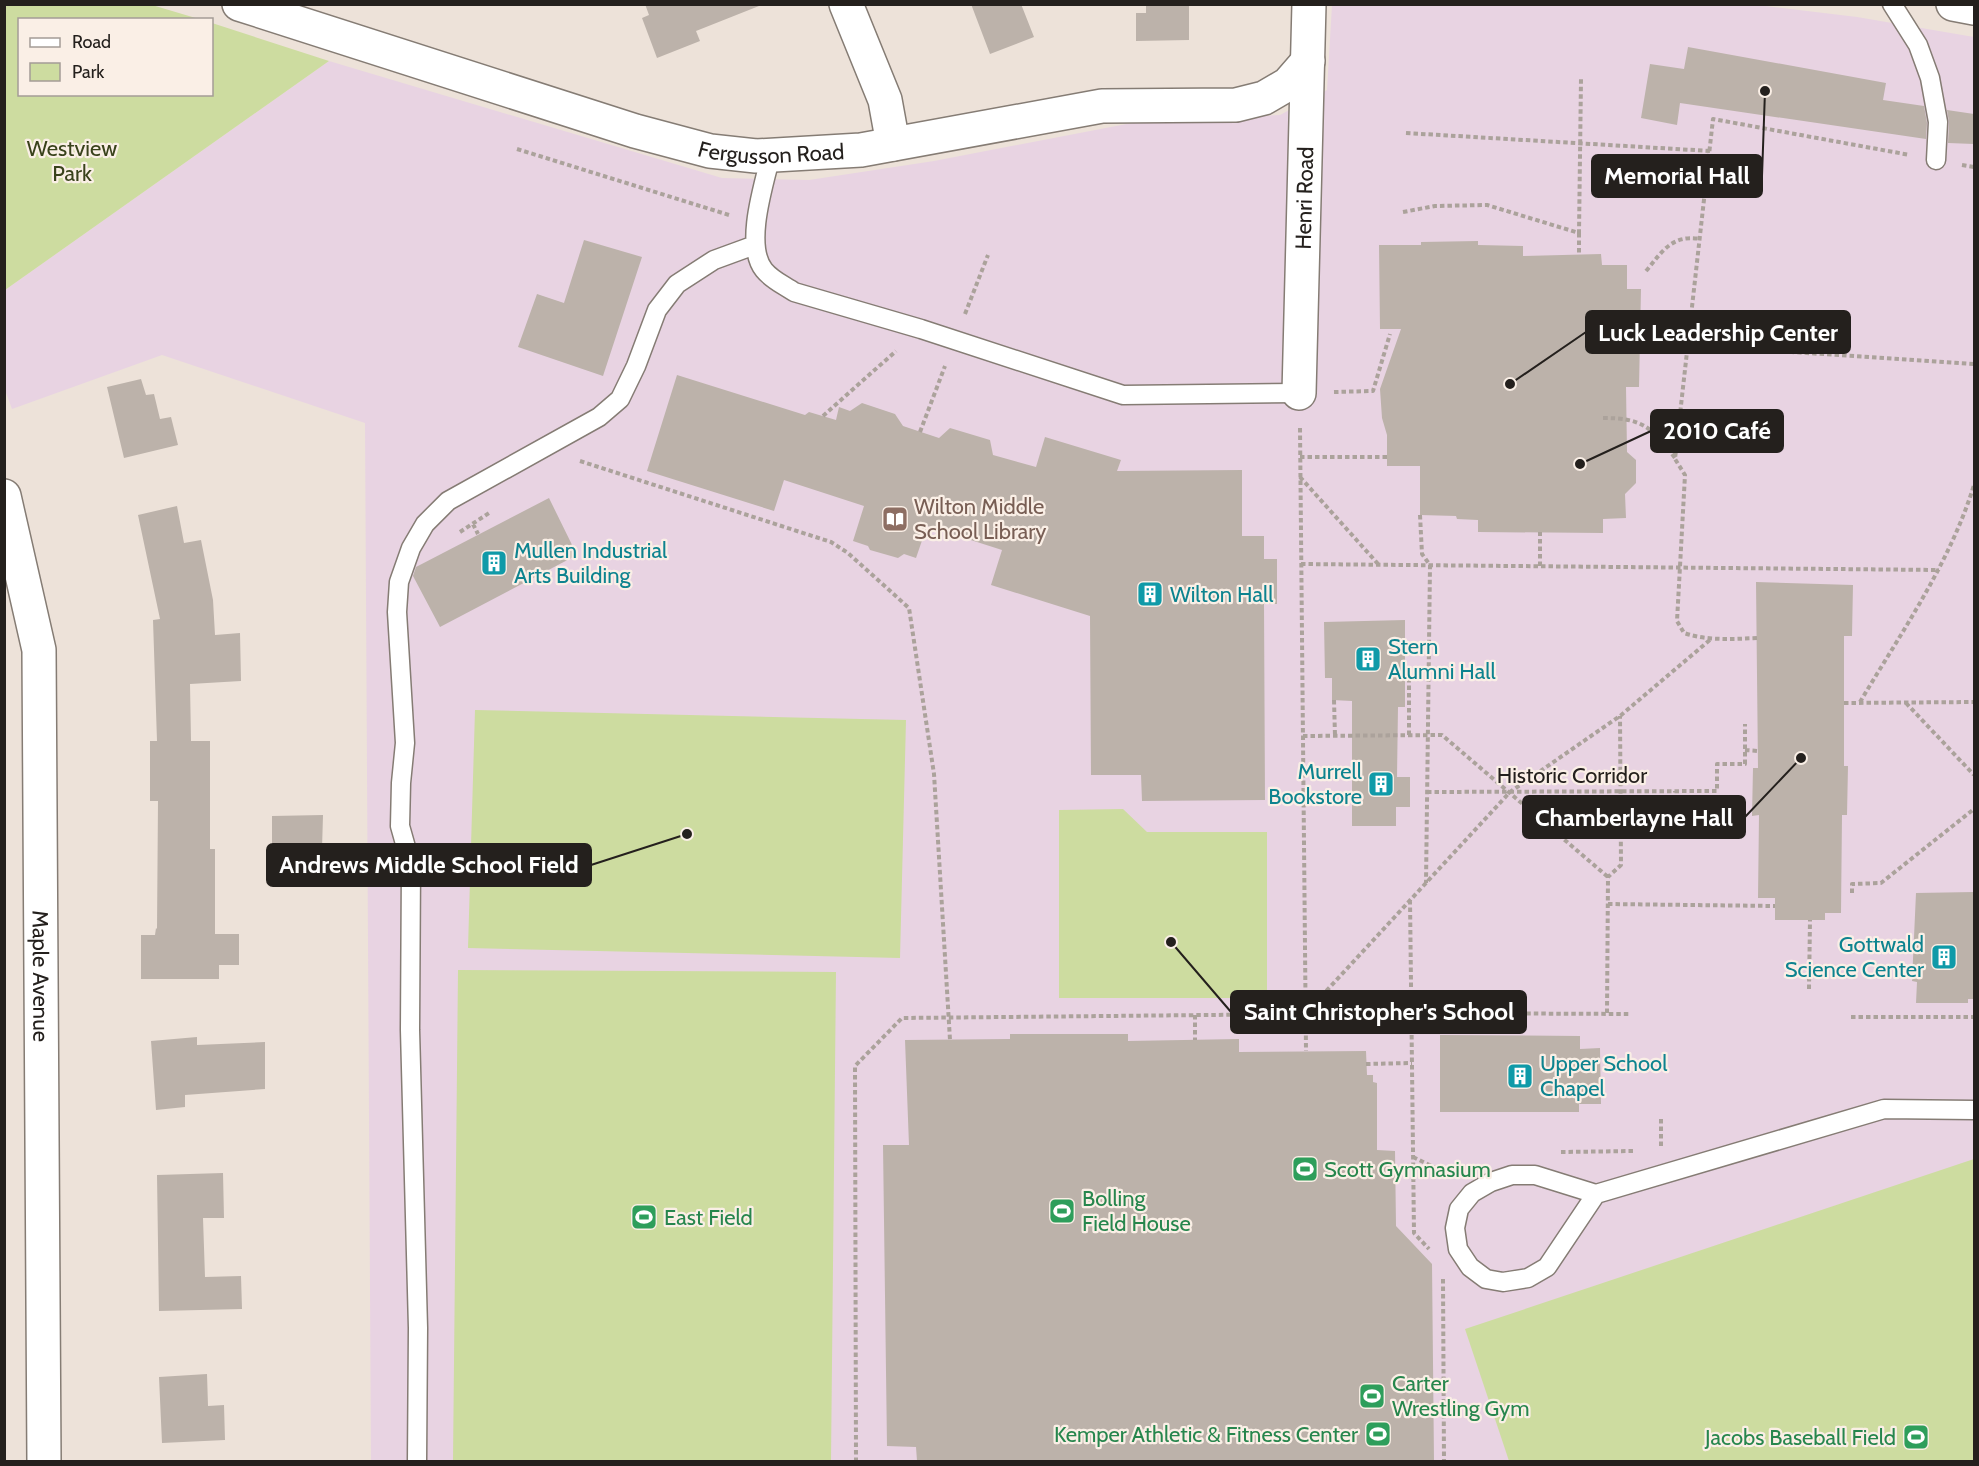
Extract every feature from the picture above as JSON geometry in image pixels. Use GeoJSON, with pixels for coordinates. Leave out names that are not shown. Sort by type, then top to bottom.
{"type":"FeatureCollection","features":[{"type":"Feature","properties":{"kind":"street","name":"Fergusson Road"},"geometry":{"type":"LineString","coordinates":[[239,4],[635,131],[710,151],[756,156],[861,150],[1102,106],[1236,105],[1264,98],[1288,84],[1308,61]]}},
{"type":"Feature","properties":{"kind":"street"},"geometry":{"type":"LineString","coordinates":[[846,4],[885,100],[893,144]]}},
{"type":"Feature","properties":{"kind":"street","name":"Henri Road"},"geometry":{"type":"LineString","coordinates":[[1299,393],[1309,4]]}},
{"type":"Feature","properties":{"kind":"street"},"geometry":{"type":"LineString","coordinates":[[1953,4],[1974,8]]}},
{"type":"Feature","properties":{"kind":"street","name":"Maple Avenue"},"geometry":{"type":"LineString","coordinates":[[4,496],[39,650],[44,1461]]}},
{"type":"Feature","properties":{"kind":"lane"},"geometry":{"type":"LineString","coordinates":[[1892,4],[1918,45],[1930,78],[1938,122],[1936,160]]}},
{"type":"Feature","properties":{"kind":"lane"},"geometry":{"type":"LineString","coordinates":[[771,155],[756,223],[755,245],[763,268],[777,282],[794,292],[921,329],[1123,395],[1299,393]]}},
{"type":"Feature","properties":{"kind":"lane"},"geometry":{"type":"LineString","coordinates":[[417,1461],[418,1328],[410,1030],[411,865],[400,826],[405,743],[397,612],[399,582],[411,548],[425,524],[448,501],[599,417],[620,399],[636,366],[657,310],[677,284],[714,260],[755,245]]}},
{"type":"Feature","properties":{"kind":"lane"},"geometry":{"type":"LineString","coordinates":[[1596,1194],[1547,1267],[1528,1278],[1503,1282],[1486,1279],[1470,1267],[1458,1249],[1455,1228],[1459,1209],[1472,1193],[1491,1182],[1512,1175],[1535,1175],[1596,1194],[1884,1109],[1974,1110]]}},
{"type":"Feature","properties":{"kind":"path"},"geometry":{"type":"LineString","coordinates":[[1579,254],[1581,79]]}},
{"type":"Feature","properties":{"kind":"path"},"geometry":{"type":"LineString","coordinates":[[1676,459],[1713,119],[1974,167]]}},
{"type":"Feature","properties":{"kind":"path"},"geometry":{"type":"LineString","coordinates":[[1406,133],[1710,151]]}},
{"type":"Feature","properties":{"kind":"path"},"geometry":{"type":"LineString","coordinates":[[517,149],[756,223]]}},
{"type":"Feature","properties":{"kind":"path"},"geometry":{"type":"LineString","coordinates":[[1403,212],[1435,206],[1487,206],[1579,232]]}},
{"type":"Feature","properties":{"kind":"path"},"geometry":{"type":"LineString","coordinates":[[1646,271],[1663,251],[1676,241],[1687,237],[1700,238]]}},
{"type":"Feature","properties":{"kind":"path"},"geometry":{"type":"LineString","coordinates":[[823,416],[921,329]]}},
{"type":"Feature","properties":{"kind":"path"},"geometry":{"type":"LineString","coordinates":[[1373,391],[1390,334]]}},
{"type":"Feature","properties":{"kind":"path"},"geometry":{"type":"LineString","coordinates":[[1640,342],[1974,364]]}},
{"type":"Feature","properties":{"kind":"path"},"geometry":{"type":"LineString","coordinates":[[1299,393],[1306,1052]]}},
{"type":"Feature","properties":{"kind":"path"},"geometry":{"type":"LineString","coordinates":[[1603,418],[1625,418],[1639,422],[1653,431],[1676,459],[1685,475],[1677,621],[1680,628],[1684,633],[1711,639],[1757,638]]}},
{"type":"Feature","properties":{"kind":"path"},"geometry":{"type":"LineString","coordinates":[[1300,457],[1387,457]]}},
{"type":"Feature","properties":{"kind":"path"},"geometry":{"type":"LineString","coordinates":[[580,461],[831,542],[848,553],[909,608],[934,774],[950,1040]]}},
{"type":"Feature","properties":{"kind":"path"},"geometry":{"type":"LineString","coordinates":[[1300,477],[1380,565]]}},
{"type":"Feature","properties":{"kind":"path"},"geometry":{"type":"LineString","coordinates":[[1860,702],[1939,570],[1970,500],[1974,485]]}},
{"type":"Feature","properties":{"kind":"path"},"geometry":{"type":"LineString","coordinates":[[454,535],[492,511]]}},
{"type":"Feature","properties":{"kind":"path"},"geometry":{"type":"LineString","coordinates":[[1420,515],[1422,554],[1430,565],[1425,883]]}},
{"type":"Feature","properties":{"kind":"path"},"geometry":{"type":"LineString","coordinates":[[473,524],[478,534]]}},
{"type":"Feature","properties":{"kind":"path"},"geometry":{"type":"LineString","coordinates":[[1540,532],[1540,566]]}},
{"type":"Feature","properties":{"kind":"path"},"geometry":{"type":"LineString","coordinates":[[1301,564],[1939,570]]}},
{"type":"Feature","properties":{"kind":"path"},"geometry":{"type":"LineString","coordinates":[[1305,1014],[1510,792],[1620,716],[1711,639]]}},
{"type":"Feature","properties":{"kind":"path"},"geometry":{"type":"LineString","coordinates":[[1409,676],[1409,735]]}},
{"type":"Feature","properties":{"kind":"path"},"geometry":{"type":"LineString","coordinates":[[1334,700],[1335,736]]}},
{"type":"Feature","properties":{"kind":"path"},"geometry":{"type":"LineString","coordinates":[[1905,702],[1974,775]]}},
{"type":"Feature","properties":{"kind":"path"},"geometry":{"type":"LineString","coordinates":[[1844,703],[1974,702]]}},
{"type":"Feature","properties":{"kind":"path"},"geometry":{"type":"LineString","coordinates":[[1606,1013],[1608,877],[1621,865],[1620,716]]}},
{"type":"Feature","properties":{"kind":"path"},"geometry":{"type":"LineString","coordinates":[[1745,724],[1745,750],[1758,751]]}},
{"type":"Feature","properties":{"kind":"path"},"geometry":{"type":"LineString","coordinates":[[1303,736],[1442,735],[1608,877]]}},
{"type":"Feature","properties":{"kind":"path","name":"Historic Corridor"},"geometry":{"type":"LineString","coordinates":[[1427,792],[1717,791],[1717,764],[1745,764],[1745,750]]}},
{"type":"Feature","properties":{"kind":"path"},"geometry":{"type":"LineString","coordinates":[[1621,821],[1675,822],[1675,791]]}},
{"type":"Feature","properties":{"kind":"path"},"geometry":{"type":"LineString","coordinates":[[1852,893],[1852,884],[1881,883],[1974,809]]}},
{"type":"Feature","properties":{"kind":"path"},"geometry":{"type":"LineString","coordinates":[[1410,900],[1411,1012]]}},
{"type":"Feature","properties":{"kind":"path"},"geometry":{"type":"LineString","coordinates":[[1608,904],[1775,906]]}},
{"type":"Feature","properties":{"kind":"path"},"geometry":{"type":"LineString","coordinates":[[1809,989],[1810,920]]}},
{"type":"Feature","properties":{"kind":"path"},"geometry":{"type":"LineString","coordinates":[[856,1461],[855,1066],[902,1018],[1411,1012],[1629,1014]]}},
{"type":"Feature","properties":{"kind":"path"},"geometry":{"type":"LineString","coordinates":[[1195,1015],[1195,1040]]}},
{"type":"Feature","properties":{"kind":"path"},"geometry":{"type":"LineString","coordinates":[[1851,1017],[1974,1017]]}},
{"type":"Feature","properties":{"kind":"path"},"geometry":{"type":"LineString","coordinates":[[1366,1064],[1412,1063]]}},
{"type":"Feature","properties":{"kind":"path"},"geometry":{"type":"LineString","coordinates":[[1413,1157],[1450,1175]]}},
{"type":"Feature","properties":{"kind":"shaded area"},"geometry":{"type":"Polygon","coordinates":[[[1748,4],[1857,17],[1974,37],[1974,1461],[371,1461],[365,423],[162,355],[12,409],[5,390],[5,290],[329,61],[722,178],[809,180],[934,161],[1137,122],[1280,115],[1327,90],[1332,5],[1748,4]]]}},
{"type":"Feature","properties":{"kind":"green space","name":"Westview Park"},"geometry":{"type":"Polygon","coordinates":[[[5,4],[152,5],[196,18],[18,18],[18,96],[213,96],[213,23],[329,61],[5,290],[5,4]]]}},
{"type":"Feature","properties":{"kind":"green space"},"geometry":{"type":"Polygon","coordinates":[[[475,710],[906,720],[900,958],[468,948],[475,710]]]}},
{"type":"Feature","properties":{"kind":"green space"},"geometry":{"type":"Polygon","coordinates":[[[1123,809],[1147,832],[1267,832],[1267,998],[1059,998],[1059,810],[1123,809]]]}},
{"type":"Feature","properties":{"kind":"green space","name":"East Field"},"geometry":{"type":"Polygon","coordinates":[[[458,970],[836,972],[831,1461],[453,1461],[458,970]]]}},
{"type":"Feature","properties":{"kind":"green space"},"geometry":{"type":"Polygon","coordinates":[[[1974,1159],[1974,1461],[1509,1461],[1465,1329],[1974,1159]]]}},
{"type":"Feature","properties":{"kind":"building"},"geometry":{"type":"Polygon","coordinates":[[[645,4],[758,4],[759,6],[696,31],[700,41],[657,58],[642,18],[649,15],[645,4]]]}},
{"type":"Feature","properties":{"kind":"building"},"geometry":{"type":"Polygon","coordinates":[[[971,4],[1021,4],[1034,37],[990,54],[971,4]]]}},
{"type":"Feature","properties":{"kind":"building"},"geometry":{"type":"Polygon","coordinates":[[[1146,4],[1189,4],[1189,40],[1136,41],[1136,13],[1146,13],[1146,4]]]}},
{"type":"Feature","properties":{"kind":"building"},"geometry":{"type":"Polygon","coordinates":[[[1688,47],[1886,83],[1883,100],[1924,106],[1927,123],[1926,139],[1680,103],[1677,125],[1641,118],[1650,64],[1684,69],[1688,47]]]}},
{"type":"Feature","properties":{"kind":"building"},"geometry":{"type":"Polygon","coordinates":[[[1947,110],[1974,114],[1974,144],[1948,143],[1947,110]]]}},
{"type":"Feature","properties":{"kind":"building"},"geometry":{"type":"Polygon","coordinates":[[[584,240],[642,257],[603,376],[518,347],[537,294],[564,303],[584,240]]]}},
{"type":"Feature","properties":{"kind":"building"},"geometry":{"type":"Polygon","coordinates":[[[1478,241],[1478,245],[1523,246],[1523,256],[1601,254],[1602,265],[1627,265],[1627,289],[1641,289],[1639,387],[1626,387],[1627,452],[1636,460],[1636,483],[1625,494],[1626,518],[1603,519],[1603,533],[1478,532],[1478,520],[1457,519],[1456,516],[1420,515],[1420,466],[1387,466],[1387,435],[1382,418],[1380,389],[1401,329],[1380,329],[1379,245],[1478,241]]]}},
{"type":"Feature","properties":{"kind":"building","name":"Wilton Hall"},"geometry":{"type":"Polygon","coordinates":[[[677,375],[805,415],[809,412],[836,420],[839,407],[850,411],[862,403],[895,414],[903,426],[939,438],[950,428],[990,440],[993,455],[1036,467],[1045,437],[1121,460],[1117,471],[1242,470],[1242,536],[1264,536],[1264,559],[1277,559],[1277,604],[1264,604],[1265,800],[1142,801],[1141,775],[1091,775],[1090,616],[991,585],[1002,550],[927,526],[916,558],[904,554],[898,558],[870,550],[868,546],[853,541],[864,506],[784,480],[774,511],[647,471],[677,375]]]}},
{"type":"Feature","properties":{"kind":"building"},"geometry":{"type":"Polygon","coordinates":[[[141,379],[146,395],[154,394],[160,419],[171,417],[178,445],[124,458],[107,387],[141,379]]]}},
{"type":"Feature","properties":{"kind":"building","name":"Mullen Industrial Arts Building"},"geometry":{"type":"Polygon","coordinates":[[[549,498],[577,555],[440,627],[413,576],[416,567],[549,498]]]}},
{"type":"Feature","properties":{"kind":"building"},"geometry":{"type":"Polygon","coordinates":[[[177,506],[184,543],[201,540],[213,600],[215,635],[240,633],[241,681],[190,684],[191,741],[210,741],[210,849],[215,849],[215,934],[239,934],[239,965],[219,965],[219,979],[141,979],[141,935],[155,935],[157,929],[158,801],[150,801],[150,741],[157,741],[153,620],[160,619],[138,515],[177,506]]]}},
{"type":"Feature","properties":{"kind":"building"},"geometry":{"type":"Polygon","coordinates":[[[1756,582],[1853,585],[1852,636],[1844,636],[1844,766],[1848,766],[1847,815],[1842,815],[1841,913],[1825,913],[1825,920],[1775,920],[1775,898],[1758,898],[1759,815],[1752,816],[1753,768],[1758,768],[1756,582]]]}},
{"type":"Feature","properties":{"kind":"building"},"geometry":{"type":"Polygon","coordinates":[[[1405,620],[1405,707],[1398,707],[1397,777],[1410,777],[1410,807],[1396,807],[1396,826],[1352,826],[1352,701],[1332,700],[1332,678],[1325,678],[1324,622],[1405,620]]]}},
{"type":"Feature","properties":{"kind":"building"},"geometry":{"type":"Polygon","coordinates":[[[323,815],[322,849],[311,849],[310,860],[272,860],[272,816],[323,815]]]}},
{"type":"Feature","properties":{"kind":"building","name":"Gottwald Science Center"},"geometry":{"type":"Polygon","coordinates":[[[1974,892],[1974,999],[1968,999],[1968,1003],[1916,1003],[1917,982],[1912,981],[1916,893],[1974,892]]]}},
{"type":"Feature","properties":{"kind":"building","name":"Bolling Field House"},"geometry":{"type":"Polygon","coordinates":[[[1010,1034],[1128,1034],[1128,1041],[1239,1039],[1239,1052],[1366,1051],[1367,1075],[1373,1075],[1373,1082],[1377,1083],[1377,1150],[1395,1151],[1396,1226],[1432,1264],[1434,1461],[917,1461],[916,1447],[887,1446],[883,1145],[909,1145],[905,1040],[1010,1039],[1010,1034]]]}},
{"type":"Feature","properties":{"kind":"building","name":"Upper School Chapel"},"geometry":{"type":"Polygon","coordinates":[[[1440,1035],[1580,1036],[1580,1049],[1600,1048],[1601,1104],[1579,1104],[1579,1112],[1440,1112],[1440,1035]]]}},
{"type":"Feature","properties":{"kind":"building"},"geometry":{"type":"Polygon","coordinates":[[[197,1037],[197,1045],[265,1042],[265,1089],[185,1095],[185,1107],[156,1110],[151,1041],[197,1037]]]}},
{"type":"Feature","properties":{"kind":"building"},"geometry":{"type":"Polygon","coordinates":[[[223,1173],[224,1218],[203,1218],[205,1277],[241,1276],[242,1309],[159,1311],[157,1175],[223,1173]]]}},
{"type":"Feature","properties":{"kind":"building"},"geometry":{"type":"Polygon","coordinates":[[[207,1374],[208,1406],[224,1405],[225,1440],[162,1443],[159,1377],[207,1374]]]}},
{"type":"Feature","properties":{"kind":"place","name":"Memorial Hall"},"geometry":{"type":"Point","coordinates":[1765,91]}},
{"type":"Feature","properties":{"kind":"place","name":"Luck Leadership Center"},"geometry":{"type":"Point","coordinates":[1510,384]}},
{"type":"Feature","properties":{"kind":"place","name":"2010 Café"},"geometry":{"type":"Point","coordinates":[1580,464]}},
{"type":"Feature","properties":{"kind":"place","name":"Wilton Middle School Library"},"geometry":{"type":"Point","coordinates":[895,519]}},
{"type":"Feature","properties":{"kind":"place","name":"Mullen Industrial Arts Building"},"geometry":{"type":"Point","coordinates":[494,563]}},
{"type":"Feature","properties":{"kind":"place","name":"Wilton Hall"},"geometry":{"type":"Point","coordinates":[1150,594]}},
{"type":"Feature","properties":{"kind":"place","name":"Stern Alumni Hall"},"geometry":{"type":"Point","coordinates":[1368,659]}},
{"type":"Feature","properties":{"kind":"place","name":"Chamberlayne Hall"},"geometry":{"type":"Point","coordinates":[1801,758]}},
{"type":"Feature","properties":{"kind":"place","name":"Murrell Bookstore"},"geometry":{"type":"Point","coordinates":[1381,784]}},
{"type":"Feature","properties":{"kind":"place","name":"Andrews Middle School Field"},"geometry":{"type":"Point","coordinates":[687,834]}},
{"type":"Feature","properties":{"kind":"place","name":"Saint Christopher's School"},"geometry":{"type":"Point","coordinates":[1171,942]}},
{"type":"Feature","properties":{"kind":"place","name":"Gottwald Science Center"},"geometry":{"type":"Point","coordinates":[1944,957]}},
{"type":"Feature","properties":{"kind":"place","name":"Upper School Chapel"},"geometry":{"type":"Point","coordinates":[1520,1076]}},
{"type":"Feature","properties":{"kind":"place","name":"Scott Gymnasium"},"geometry":{"type":"Point","coordinates":[1305,1169]}},
{"type":"Feature","properties":{"kind":"place","name":"Bolling Field House"},"geometry":{"type":"Point","coordinates":[1062,1211]}},
{"type":"Feature","properties":{"kind":"place","name":"East Field"},"geometry":{"type":"Point","coordinates":[644,1217]}},
{"type":"Feature","properties":{"kind":"place","name":"Carter Wrestling Gym"},"geometry":{"type":"Point","coordinates":[1372,1396]}},
{"type":"Feature","properties":{"kind":"place","name":"Kemper Athletic & Fitness Center"},"geometry":{"type":"Point","coordinates":[1378,1434]}},
{"type":"Feature","properties":{"kind":"place","name":"Jacobs Baseball Field"},"geometry":{"type":"Point","coordinates":[1916,1437]}}]}
